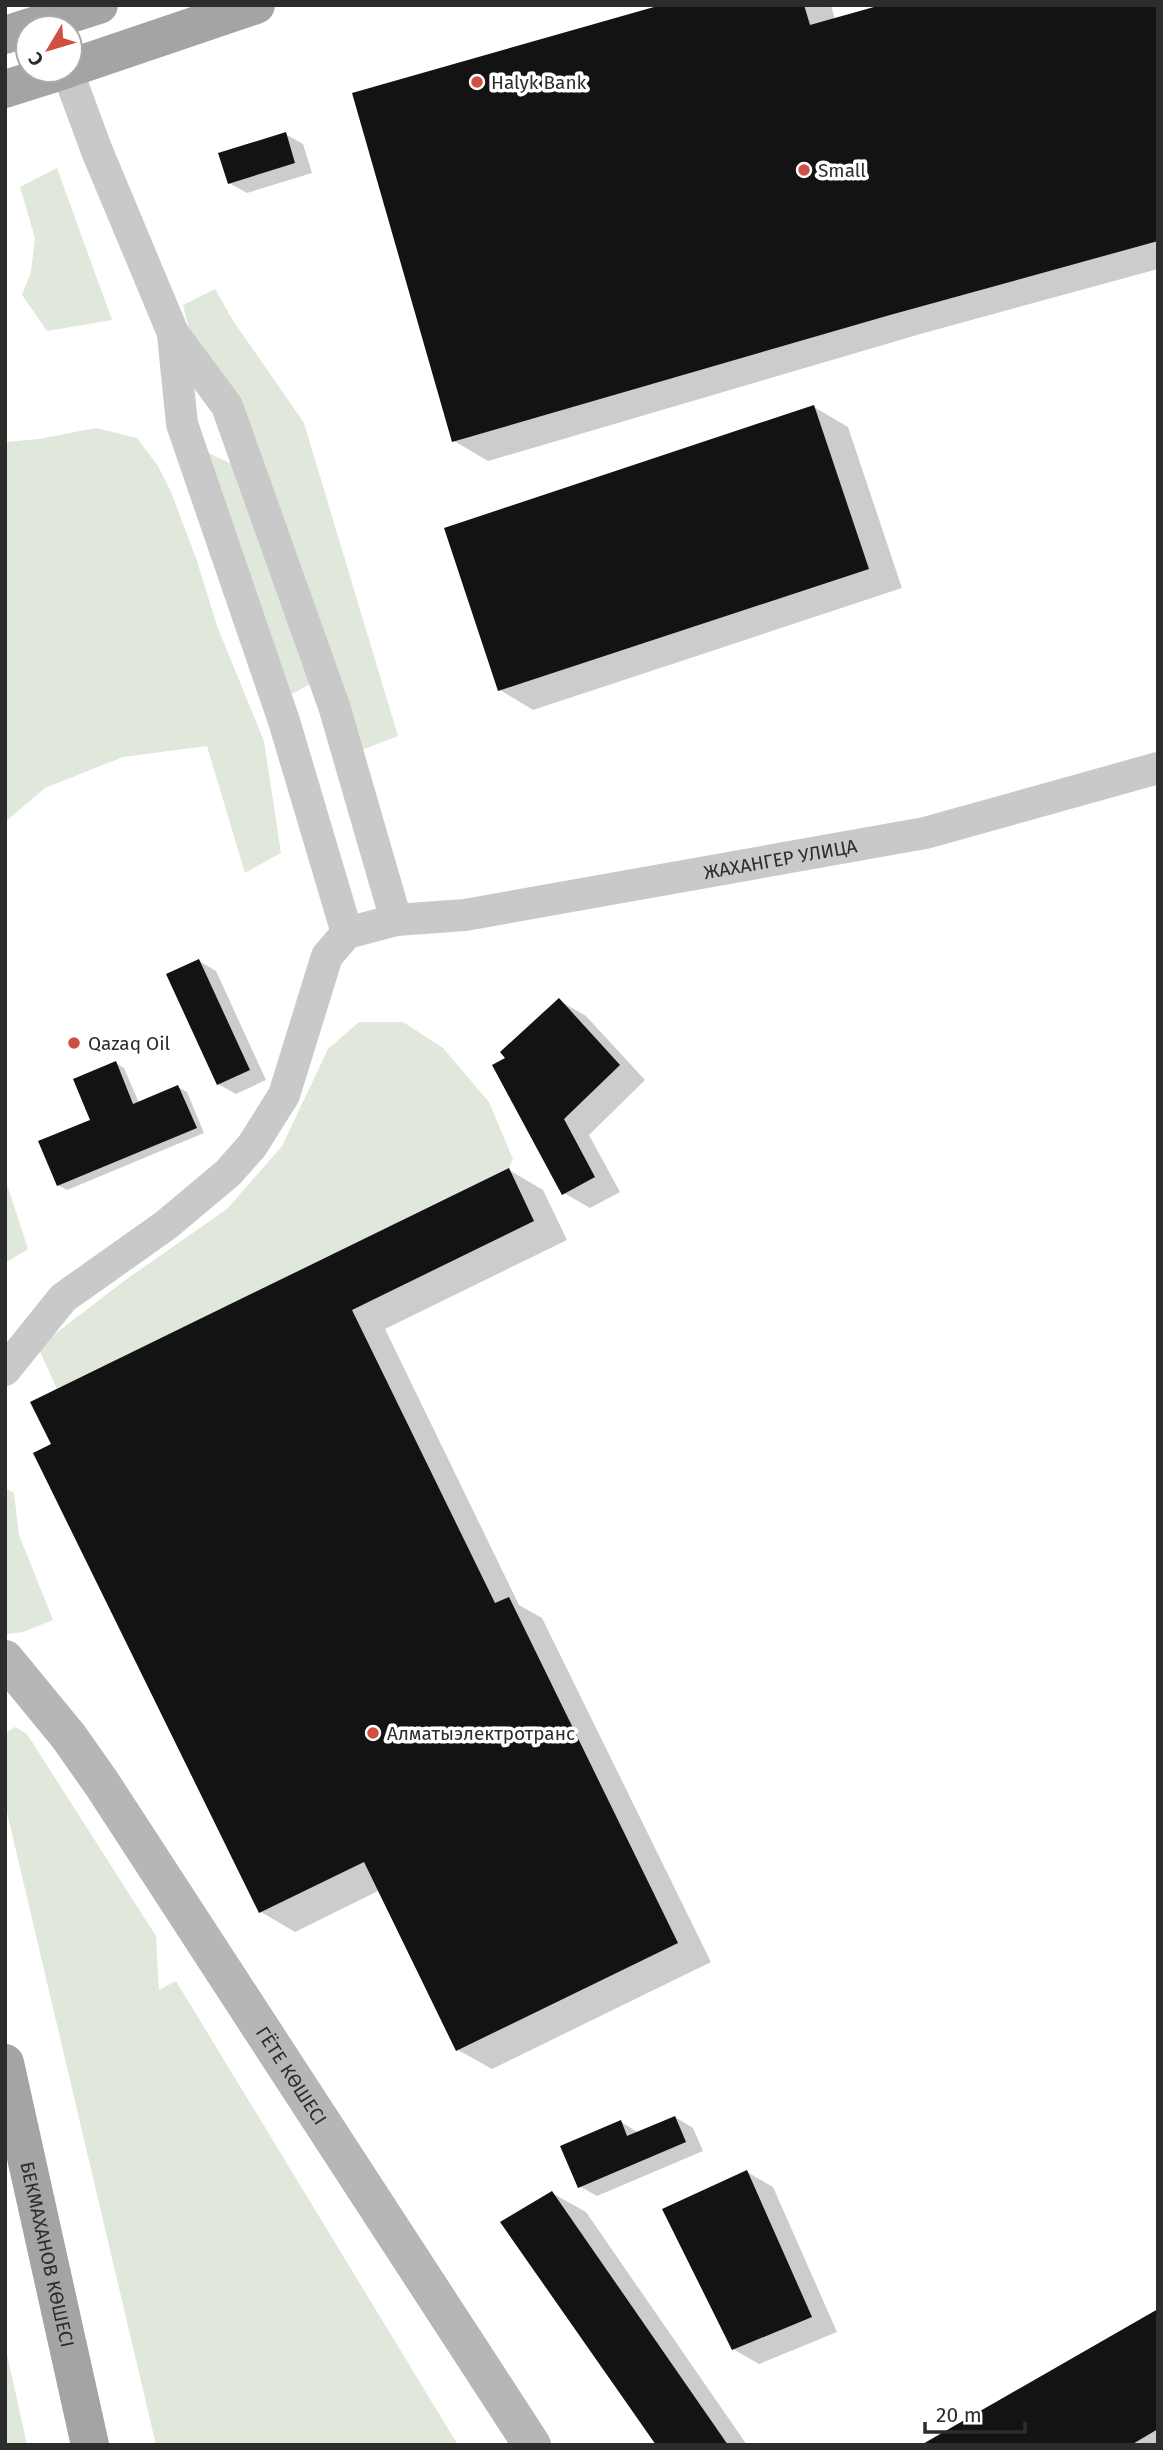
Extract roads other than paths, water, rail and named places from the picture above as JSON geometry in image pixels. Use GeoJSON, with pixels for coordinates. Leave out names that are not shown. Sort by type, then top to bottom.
{"type":"FeatureCollection","features":[{"type":"Feature","properties":{"kind":"main road"},"geometry":{"type":"LineString","coordinates":[[5,35],[99,5]]}},
{"type":"Feature","properties":{"kind":"main road"},"geometry":{"type":"LineString","coordinates":[[84,63],[256,5]]}},
{"type":"Feature","properties":{"kind":"main road","name":"ГЁТЕ КӨШЕСІ"},"geometry":{"type":"LineString","coordinates":[[5,1659],[69,1737],[102,1784],[532,2445]]}},
{"type":"Feature","properties":{"kind":"main road"},"geometry":{"type":"LineString","coordinates":[[5,1690],[26,1694],[46,1710]]}},
{"type":"Feature","properties":{"kind":"main road","name":"БЕКМАХАНОВ КӨШЕСІ"},"geometry":{"type":"LineString","coordinates":[[5,2063],[90,2445]]}},
{"type":"Feature","properties":{"kind":"street"},"geometry":{"type":"LineString","coordinates":[[73,84],[173,334],[228,406],[334,706],[396,920]]}},
{"type":"Feature","properties":{"kind":"street"},"geometry":{"type":"LineString","coordinates":[[5,1370],[63,1298],[166,1225],[228,1173],[252,1146],[284,1095],[327,956],[347,933],[284,720],[182,424],[173,334]]}},
{"type":"Feature","properties":{"kind":"street","name":"ЖАХАНГЕР УЛИЦА"},"geometry":{"type":"LineString","coordinates":[[347,933],[396,920],[465,915],[925,833],[1158,768]]}},
{"type":"Feature","properties":{"kind":"place","name":"Halyk Bank"},"geometry":{"type":"Point","coordinates":[477,82]}},
{"type":"Feature","properties":{"kind":"place","name":"Small"},"geometry":{"type":"Point","coordinates":[804,170]}},
{"type":"Feature","properties":{"kind":"place","name":"Qazaq Oil"},"geometry":{"type":"Point","coordinates":[74,1043]}},
{"type":"Feature","properties":{"kind":"place","name":"Алматыэлектротранс"},"geometry":{"type":"Point","coordinates":[373,1733]}}]}
